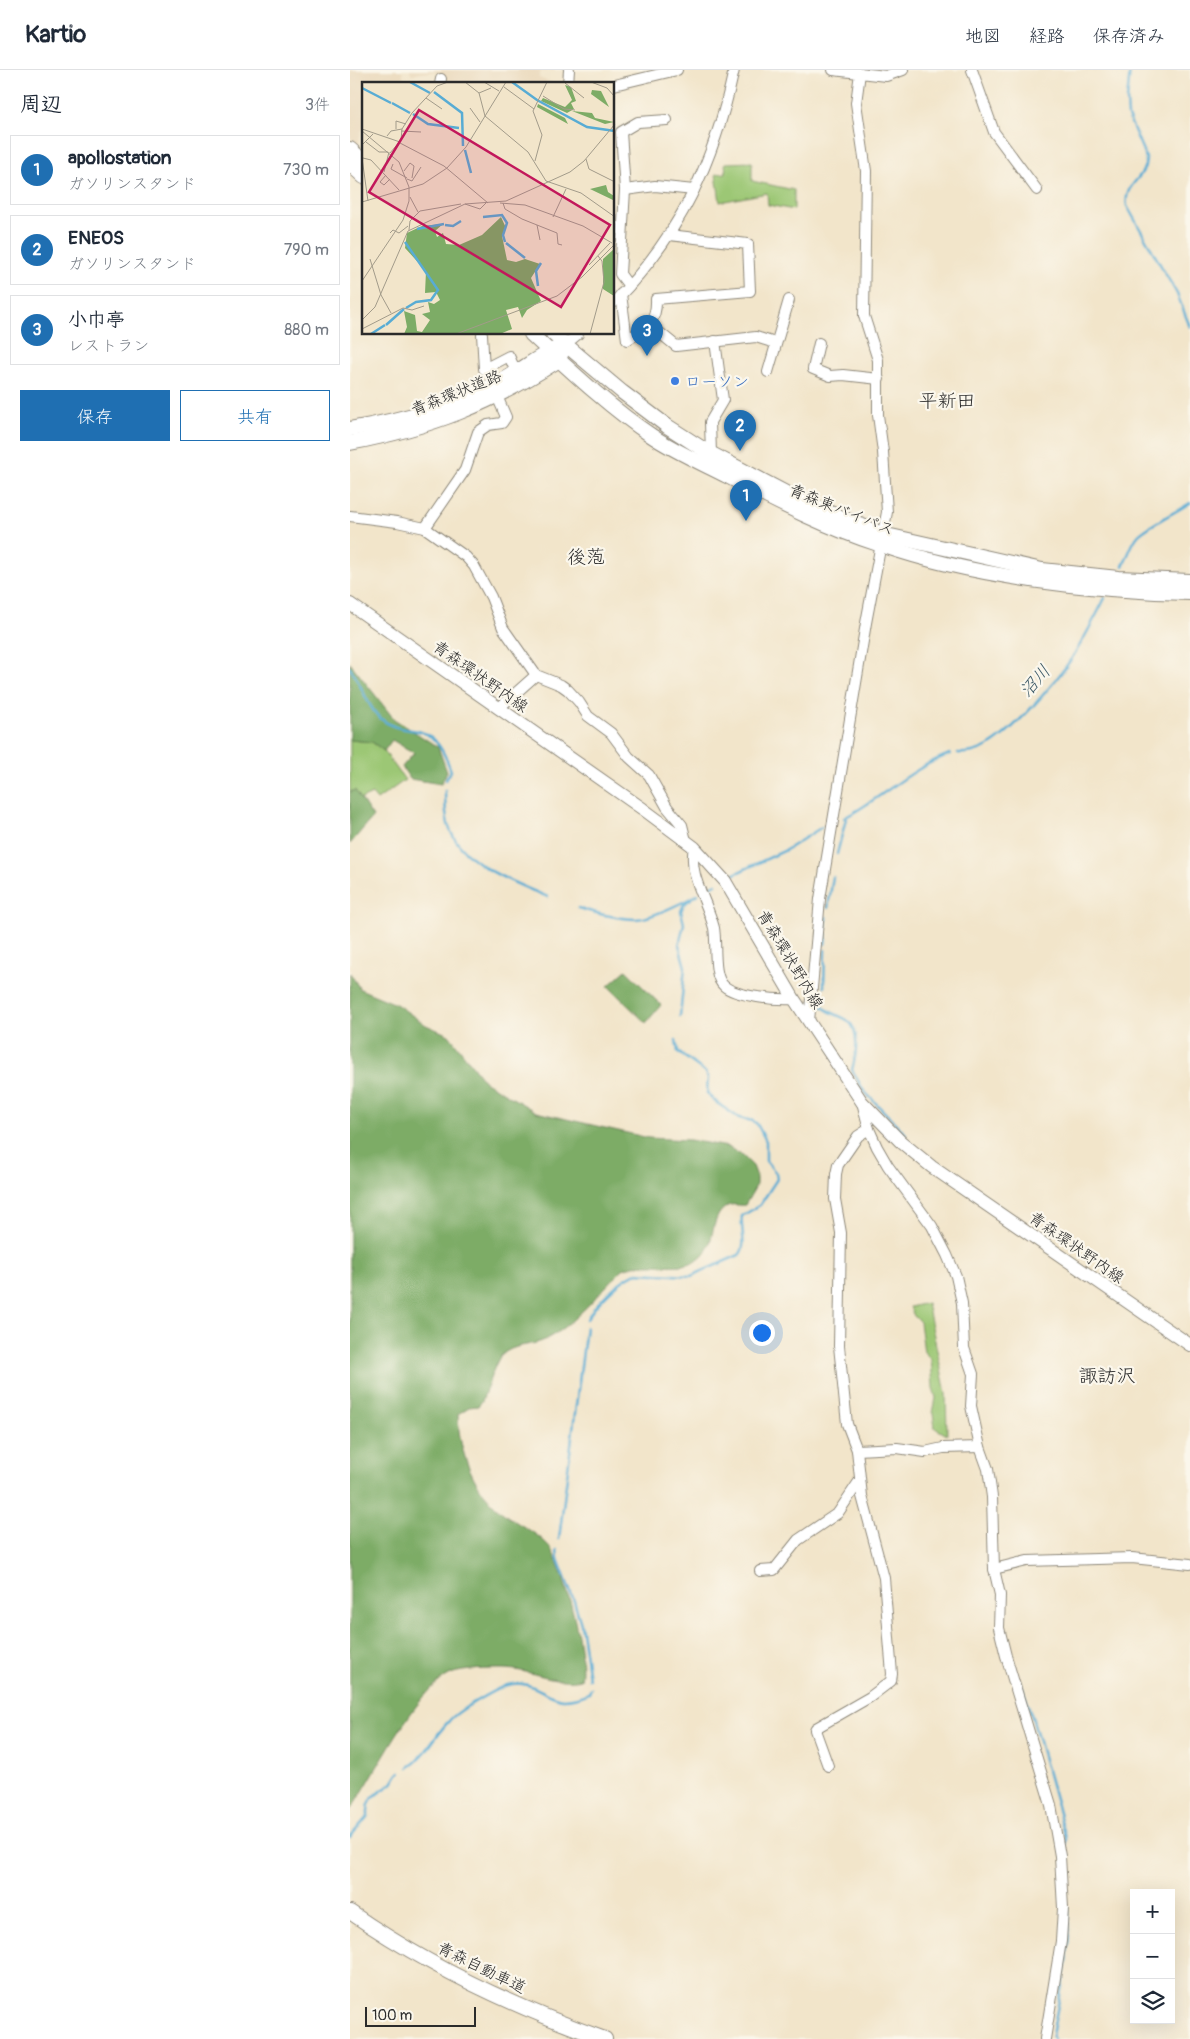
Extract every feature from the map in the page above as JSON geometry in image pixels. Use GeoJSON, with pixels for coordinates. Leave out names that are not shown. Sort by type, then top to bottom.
{"type":"FeatureCollection","features":[{"type":"Feature","properties":{"kind":"highway"},"geometry":{"type":"LineString","coordinates":[[350,149],[362,160]]}},
{"type":"Feature","properties":{"kind":"highway"},"geometry":{"type":"LineString","coordinates":[[350,164],[362,175]]}},
{"type":"Feature","properties":{"kind":"highway","name":"青森東バイパス"},"geometry":{"type":"LineString","coordinates":[[532,335],[605,400],[653,437],[783,506],[939,562],[1010,576],[1112,589],[1190,593]]}},
{"type":"Feature","properties":{"kind":"highway","name":"青森東バイパス"},"geometry":{"type":"LineString","coordinates":[[554,335],[667,426],[711,454],[881,540],[1042,570],[1118,578],[1190,581]]}},
{"type":"Feature","properties":{"kind":"highway","name":"青森環状道路"},"geometry":{"type":"LineString","coordinates":[[350,443],[382,437],[436,422],[497,396],[554,356],[565,345]]}},
{"type":"Feature","properties":{"kind":"highway","name":"青森環状道路"},"geometry":{"type":"LineString","coordinates":[[350,429],[437,409],[492,386],[516,372],[554,356]]}},
{"type":"Feature","properties":{"kind":"highway","name":"青森自動車道"},"geometry":{"type":"LineString","coordinates":[[350,1912],[418,1955],[466,1980],[572,2028],[605,2039]]}},
{"type":"Feature","properties":{"kind":"main road","name":"青森環状野内線"},"geometry":{"type":"LineString","coordinates":[[350,604],[690,844],[725,881],[794,999],[862,1102],[900,1142],[932,1167],[1190,1344]]}},
{"type":"Feature","properties":{"kind":"street"},"geometry":{"type":"LineString","coordinates":[[615,85],[644,74],[677,70]]}},
{"type":"Feature","properties":{"kind":"street"},"geometry":{"type":"LineString","coordinates":[[669,235],[748,244],[750,291],[656,299],[656,312],[649,324],[626,340],[618,298],[669,235],[682,215],[710,158],[722,121],[734,70]]}},
{"type":"Feature","properties":{"kind":"street"},"geometry":{"type":"LineString","coordinates":[[833,70],[886,76],[903,70]]}},
{"type":"Feature","properties":{"kind":"street"},"geometry":{"type":"LineString","coordinates":[[972,70],[994,132],[1037,190]]}},
{"type":"Feature","properties":{"kind":"street"},"geometry":{"type":"LineString","coordinates":[[809,1021],[820,899],[886,512],[883,452],[878,415],[878,360],[864,316],[866,171],[856,103],[862,72]]}},
{"type":"Feature","properties":{"kind":"street"},"geometry":{"type":"LineString","coordinates":[[629,286],[617,274],[625,190],[621,132],[638,122],[667,120]]}},
{"type":"Feature","properties":{"kind":"street"},"geometry":{"type":"LineString","coordinates":[[625,190],[655,186],[694,190]]}},
{"type":"Feature","properties":{"kind":"street"},"geometry":{"type":"LineString","coordinates":[[768,372],[789,300]]}},
{"type":"Feature","properties":{"kind":"street"},"geometry":{"type":"LineString","coordinates":[[649,324],[676,346],[756,337],[775,343]]}},
{"type":"Feature","properties":{"kind":"street"},"geometry":{"type":"LineString","coordinates":[[482,335],[484,369],[509,356],[516,372]]}},
{"type":"Feature","properties":{"kind":"street"},"geometry":{"type":"LineString","coordinates":[[565,345],[577,335]]}},
{"type":"Feature","properties":{"kind":"street"},"geometry":{"type":"LineString","coordinates":[[711,454],[710,422],[723,400],[715,341]]}},
{"type":"Feature","properties":{"kind":"street"},"geometry":{"type":"LineString","coordinates":[[819,343],[813,369],[830,376],[843,375],[879,379]]}},
{"type":"Feature","properties":{"kind":"street"},"geometry":{"type":"LineString","coordinates":[[425,528],[465,470],[478,432],[488,425],[502,423],[506,417],[497,396]]}},
{"type":"Feature","properties":{"kind":"street"},"geometry":{"type":"LineString","coordinates":[[350,516],[397,522],[425,528],[466,557],[474,566],[491,597],[503,628],[536,675],[561,685],[568,690],[588,716],[611,733],[629,757],[649,775],[667,807],[682,825],[690,844],[694,874],[714,927],[717,946],[717,973],[720,982],[726,988],[756,997],[775,1000],[794,999]]}},
{"type":"Feature","properties":{"kind":"street"},"geometry":{"type":"LineString","coordinates":[[499,708],[536,675]]}},
{"type":"Feature","properties":{"kind":"street"},"geometry":{"type":"LineString","coordinates":[[862,1102],[869,1129],[888,1166],[932,1226],[956,1276],[962,1303],[964,1348],[973,1374],[972,1406],[980,1447],[988,1469],[992,1498],[994,1569],[1000,1595],[999,1628],[1051,1805],[1060,1856],[1063,1908],[1061,1941],[1045,2039]]}},
{"type":"Feature","properties":{"kind":"street"},"geometry":{"type":"LineString","coordinates":[[828,1766],[815,1730],[878,1693],[891,1681],[892,1674],[884,1578],[862,1496],[857,1450],[847,1424],[839,1346],[841,1233],[835,1199],[836,1174],[838,1165],[858,1136],[869,1129]]}},
{"type":"Feature","properties":{"kind":"street"},"geometry":{"type":"LineString","coordinates":[[857,1450],[897,1448],[925,1452],[943,1448],[980,1447]]}},
{"type":"Feature","properties":{"kind":"street"},"geometry":{"type":"LineString","coordinates":[[760,1571],[774,1570],[798,1540],[838,1512],[860,1480]]}},
{"type":"Feature","properties":{"kind":"street"},"geometry":{"type":"LineString","coordinates":[[994,1569],[1027,1561],[1132,1558],[1190,1564]]}},
{"type":"Feature","properties":{"kind":"shaded area"},"geometry":{"type":"Polygon","coordinates":[[[350,70],[402,70],[405,82],[362,82],[362,130],[358,145],[350,137],[350,70]]]}},
{"type":"Feature","properties":{"kind":"shaded area"},"geometry":{"type":"Polygon","coordinates":[[[410,70],[541,70],[539,78],[550,82],[443,82],[443,76],[435,71],[411,75],[410,70]]]}},
{"type":"Feature","properties":{"kind":"green space"},"geometry":{"type":"Polygon","coordinates":[[[752,162],[752,181],[794,190],[794,210],[768,205],[767,193],[720,202],[716,174],[726,173],[725,163],[752,162]]]}},
{"type":"Feature","properties":{"kind":"green space"},"geometry":{"type":"Polygon","coordinates":[[[350,663],[394,719],[438,747],[447,772],[441,784],[410,779],[402,767],[414,753],[392,740],[384,751],[372,742],[350,740],[350,663]]]}},
{"type":"Feature","properties":{"kind":"green space"},"geometry":{"type":"Polygon","coordinates":[[[350,740],[372,742],[384,751],[405,780],[377,800],[372,794],[361,799],[355,791],[350,792],[350,740]]]}},
{"type":"Feature","properties":{"kind":"green space"},"geometry":{"type":"Polygon","coordinates":[[[355,790],[373,817],[350,844],[350,792],[355,790]]]}},
{"type":"Feature","properties":{"kind":"green space"},"geometry":{"type":"Polygon","coordinates":[[[626,970],[661,1005],[646,1023],[608,986],[626,970]]]}},
{"type":"Feature","properties":{"kind":"green space"},"geometry":{"type":"Polygon","coordinates":[[[350,973],[360,989],[396,1004],[426,1025],[449,1035],[484,1081],[536,1112],[649,1138],[690,1140],[728,1147],[743,1156],[753,1166],[756,1174],[756,1186],[745,1205],[730,1205],[723,1209],[715,1223],[708,1247],[698,1260],[681,1265],[642,1265],[623,1269],[577,1316],[558,1332],[547,1339],[511,1349],[501,1356],[482,1401],[478,1406],[469,1407],[458,1414],[461,1443],[470,1471],[477,1484],[496,1507],[538,1536],[548,1545],[554,1555],[567,1589],[577,1631],[582,1668],[581,1679],[563,1680],[523,1671],[503,1669],[469,1670],[451,1674],[437,1683],[409,1716],[350,1811],[350,973]]]}},
{"type":"Feature","properties":{"kind":"green space"},"geometry":{"type":"Polygon","coordinates":[[[927,1303],[946,1393],[947,1435],[935,1428],[933,1413],[936,1398],[933,1388],[931,1359],[924,1352],[920,1322],[914,1316],[910,1307],[927,1303]]]}},
{"type":"Feature","properties":{"kind":"waterway"},"geometry":{"type":"LineString","coordinates":[[1130,70],[1127,100],[1128,116],[1146,158],[1142,172],[1128,192],[1127,206],[1177,294],[1190,327]]}},
{"type":"Feature","properties":{"kind":"waterway","name":"沼川"},"geometry":{"type":"LineString","coordinates":[[1123,566],[1133,544],[1141,533],[1190,503]]}},
{"type":"Feature","properties":{"kind":"waterway","name":"沼川"},"geometry":{"type":"LineString","coordinates":[[958,753],[973,752],[988,746],[1021,719],[1072,658],[1105,598]]}},
{"type":"Feature","properties":{"kind":"waterway"},"geometry":{"type":"LineString","coordinates":[[350,668],[377,715],[398,728],[417,731],[435,740],[443,752],[451,771],[446,780]]}},
{"type":"Feature","properties":{"kind":"waterway","name":"沼川"},"geometry":{"type":"LineString","coordinates":[[844,818],[922,767],[950,754]]}},
{"type":"Feature","properties":{"kind":"waterway"},"geometry":{"type":"LineString","coordinates":[[445,790],[448,824],[454,838],[463,850],[489,870],[548,897]]}},
{"type":"Feature","properties":{"kind":"waterway"},"geometry":{"type":"LineString","coordinates":[[837,854],[846,819]]}},
{"type":"Feature","properties":{"kind":"waterway","name":"沼川"},"geometry":{"type":"LineString","coordinates":[[728,877],[786,850],[822,827]]}},
{"type":"Feature","properties":{"kind":"waterway"},"geometry":{"type":"LineString","coordinates":[[828,908],[833,877]]}},
{"type":"Feature","properties":{"kind":"waterway","name":"沼川"},"geometry":{"type":"LineString","coordinates":[[703,891],[716,884]]}},
{"type":"Feature","properties":{"kind":"waterway"},"geometry":{"type":"LineString","coordinates":[[578,908],[614,917],[636,919],[659,913],[698,894]]}},
{"type":"Feature","properties":{"kind":"waterway"},"geometry":{"type":"LineString","coordinates":[[680,1016],[685,967],[679,945],[684,924],[681,911],[684,904],[691,899]]}},
{"type":"Feature","properties":{"kind":"waterway"},"geometry":{"type":"LineString","coordinates":[[826,917],[826,928]]}},
{"type":"Feature","properties":{"kind":"waterway"},"geometry":{"type":"LineString","coordinates":[[825,944],[826,934]]}},
{"type":"Feature","properties":{"kind":"waterway"},"geometry":{"type":"LineString","coordinates":[[824,987],[825,950]]}},
{"type":"Feature","properties":{"kind":"waterway"},"geometry":{"type":"LineString","coordinates":[[823,996],[822,1006],[847,1020],[854,1030],[856,1051],[852,1070],[864,1091],[906,1134]]}},
{"type":"Feature","properties":{"kind":"waterway"},"geometry":{"type":"LineString","coordinates":[[587,1319],[609,1292],[624,1280],[637,1273],[691,1276],[739,1255],[743,1246],[742,1216],[760,1205],[777,1179],[776,1173],[766,1161],[766,1141],[757,1124],[753,1121],[739,1118],[717,1103],[707,1093],[708,1078],[705,1072],[678,1052],[676,1040]]}},
{"type":"Feature","properties":{"kind":"waterway"},"geometry":{"type":"LineString","coordinates":[[559,1539],[586,1327]]}},
{"type":"Feature","properties":{"kind":"waterway"},"geometry":{"type":"LineString","coordinates":[[557,1550],[558,1559],[581,1624],[589,1679]]}},
{"type":"Feature","properties":{"kind":"waterway"},"geometry":{"type":"LineString","coordinates":[[1020,1681],[1033,1720],[1066,1838],[1065,1862]]}},
{"type":"Feature","properties":{"kind":"waterway"},"geometry":{"type":"LineString","coordinates":[[409,1767],[426,1752],[453,1717],[469,1705],[498,1689],[519,1683],[563,1699],[589,1693],[591,1688]]}},
{"type":"Feature","properties":{"kind":"waterway"},"geometry":{"type":"LineString","coordinates":[[350,1837],[368,1816],[369,1804],[374,1796],[392,1784],[400,1772]]}},
{"type":"Feature","properties":{"kind":"waterway"},"geometry":{"type":"LineString","coordinates":[[1054,2039],[1052,2036],[1069,1939],[1068,1908]]}},
{"type":"Feature","properties":{"kind":"place","name":"小巾亭"},"geometry":{"type":"Point","coordinates":[647,356]}},
{"type":"Feature","properties":{"kind":"place","name":"ローソン"},"geometry":{"type":"Point","coordinates":[675,381]}},
{"type":"Feature","properties":{"kind":"place","name":"ENEOS"},"geometry":{"type":"Point","coordinates":[740,451]}},
{"type":"Feature","properties":{"kind":"place","name":"apollostation"},"geometry":{"type":"Point","coordinates":[746,521]}},
{"type":"Feature","properties":{"kind":"district","name":"平新田"},"geometry":{"type":"Point","coordinates":[947,400]}},
{"type":"Feature","properties":{"kind":"district","name":"後萢"},"geometry":{"type":"Point","coordinates":[586,556]}},
{"type":"Feature","properties":{"kind":"district","name":"諏訪沢"},"geometry":{"type":"Point","coordinates":[1107,1375]}}]}
